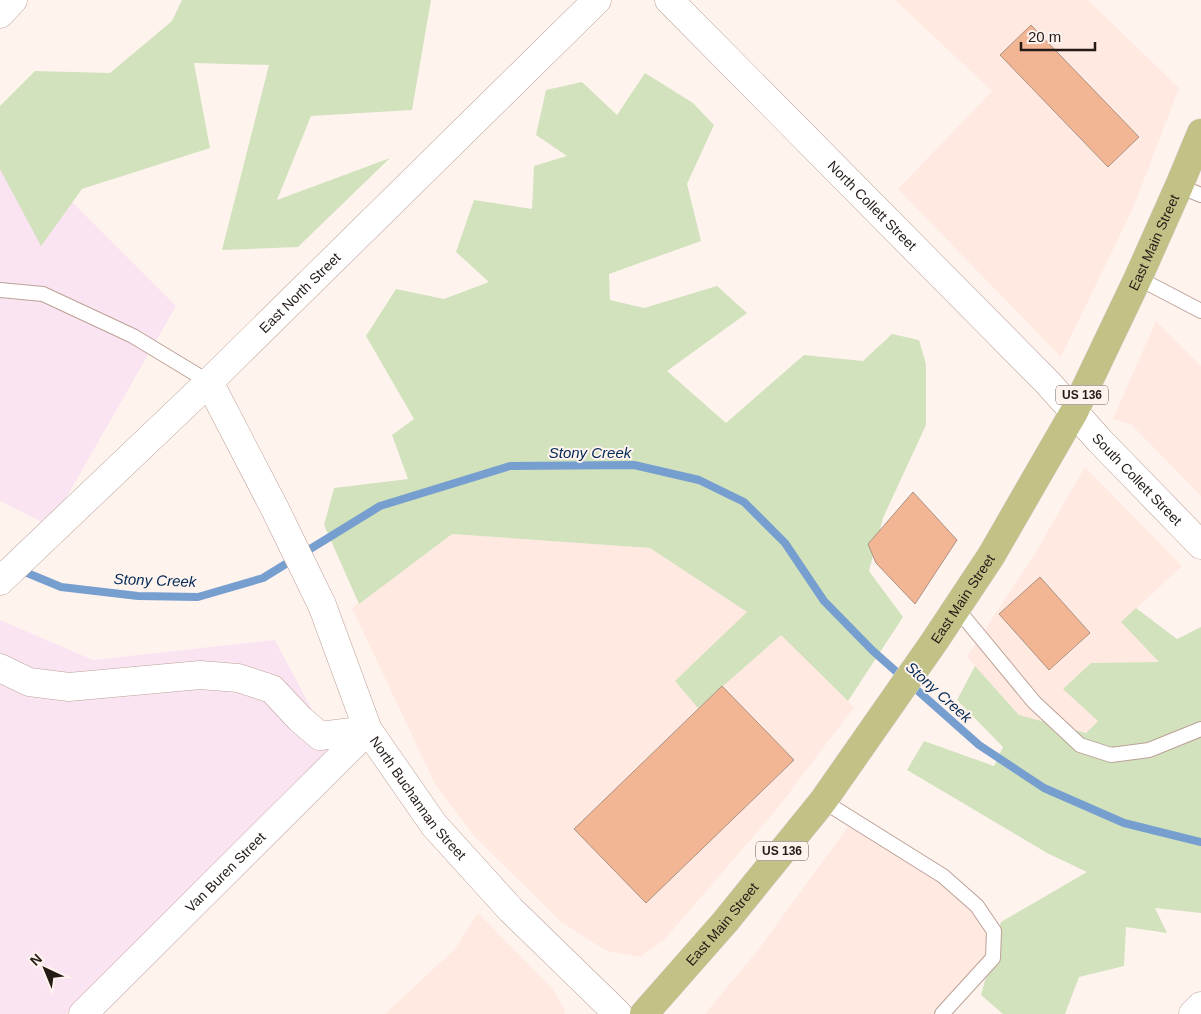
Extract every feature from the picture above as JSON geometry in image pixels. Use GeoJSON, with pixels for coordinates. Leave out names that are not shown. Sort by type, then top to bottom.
{"type":"FeatureCollection","features":[{"type":"Feature","properties":{"kind":"main road","name":"East Main Street"},"geometry":{"type":"LineString","coordinates":[[644,1014],[725,922],[824,801],[877,726],[991,556],[1074,412],[1138,278],[1190,191],[1201,133]]}},
{"type":"Feature","properties":{"kind":"street"},"geometry":{"type":"LineString","coordinates":[[0,14],[13,0]]}},
{"type":"Feature","properties":{"kind":"street","name":"East North Street"},"geometry":{"type":"LineString","coordinates":[[0,581],[209,382],[597,0]]}},
{"type":"Feature","properties":{"kind":"street","name":"North Collett Street"},"geometry":{"type":"LineString","coordinates":[[669,0],[1074,412]]}},
{"type":"Feature","properties":{"kind":"street"},"geometry":{"type":"LineString","coordinates":[[209,382],[322,605],[368,730]]}},
{"type":"Feature","properties":{"kind":"street","name":"South Collett Street"},"geometry":{"type":"LineString","coordinates":[[1074,412],[1199,539]]}},
{"type":"Feature","properties":{"kind":"street","name":"North Buchannan Street"},"geometry":{"type":"LineString","coordinates":[[0,668],[29,682],[69,687],[200,675],[238,678],[272,690],[300,719],[320,736],[368,730],[434,825],[510,910],[618,1014]]}},
{"type":"Feature","properties":{"kind":"street","name":"Van Buren Street"},"geometry":{"type":"LineString","coordinates":[[83,1014],[368,730]]}},
{"type":"Feature","properties":{"kind":"street"},"geometry":{"type":"LineString","coordinates":[[1193,1014],[1201,1006]]}},
{"type":"Feature","properties":{"kind":"lane"},"geometry":{"type":"LineString","coordinates":[[1138,278],[1201,311]]}},
{"type":"Feature","properties":{"kind":"lane"},"geometry":{"type":"LineString","coordinates":[[0,290],[43,294],[133,336],[209,382]]}},
{"type":"Feature","properties":{"kind":"lane"},"geometry":{"type":"LineString","coordinates":[[955,610],[963,616],[1034,702],[1080,745],[1111,755],[1149,750],[1201,729]]}},
{"type":"Feature","properties":{"kind":"lane"},"geometry":{"type":"LineString","coordinates":[[824,801],[942,876],[977,906],[994,931],[993,958],[942,1014]]}},
{"type":"Feature","properties":{"kind":"shaded area"},"geometry":{"type":"Polygon","coordinates":[[[895,0],[1088,0],[1179,88],[1133,208],[1061,357],[898,189],[992,91],[895,0]]]}},
{"type":"Feature","properties":{"kind":"shaded area"},"geometry":{"type":"Polygon","coordinates":[[[0,130],[176,306],[50,526],[0,501],[0,130]]]}},
{"type":"Feature","properties":{"kind":"shaded area"},"geometry":{"type":"Polygon","coordinates":[[[1156,321],[1201,366],[1201,496],[1131,424],[1113,419],[1156,321]]]}},
{"type":"Feature","properties":{"kind":"shaded area"},"geometry":{"type":"Polygon","coordinates":[[[1085,467],[1182,566],[1122,622],[1159,662],[1086,733],[1019,715],[967,657],[1034,555],[1085,467]]]}},
{"type":"Feature","properties":{"kind":"shaded area"},"geometry":{"type":"Polygon","coordinates":[[[452,534],[650,548],[781,634],[854,707],[777,809],[664,940],[640,957],[607,951],[561,922],[475,837],[435,784],[352,608],[452,534]]]}},
{"type":"Feature","properties":{"kind":"shaded area"},"geometry":{"type":"Polygon","coordinates":[[[0,620],[93,660],[275,640],[335,753],[66,1014],[0,1014],[0,620]]]}},
{"type":"Feature","properties":{"kind":"shaded area"},"geometry":{"type":"Polygon","coordinates":[[[853,820],[943,876],[994,931],[993,958],[942,1014],[705,1014],[758,950],[853,820]]]}},
{"type":"Feature","properties":{"kind":"shaded area"},"geometry":{"type":"Polygon","coordinates":[[[478,913],[553,989],[565,1014],[385,1014],[455,949],[478,913]]]}},
{"type":"Feature","properties":{"kind":"green space"},"geometry":{"type":"Polygon","coordinates":[[[182,0],[431,0],[412,110],[311,116],[277,200],[390,158],[298,247],[222,250],[269,65],[194,63],[210,148],[82,189],[41,246],[0,169],[0,106],[35,71],[110,73],[172,21],[182,0]]]}},
{"type":"Feature","properties":{"kind":"green space"},"geometry":{"type":"Polygon","coordinates":[[[645,73],[693,103],[714,125],[687,184],[701,241],[609,274],[610,300],[644,308],[717,286],[747,313],[667,371],[726,423],[804,355],[863,361],[892,334],[919,340],[926,364],[926,425],[883,518],[869,571],[903,617],[848,701],[781,635],[698,708],[675,681],[747,612],[650,548],[452,534],[359,604],[324,525],[334,488],[408,479],[392,435],[414,419],[366,336],[396,289],[444,299],[489,282],[456,252],[474,200],[532,209],[534,166],[567,156],[536,135],[546,90],[582,82],[617,115],[645,73]]]}},
{"type":"Feature","properties":{"kind":"green space"},"geometry":{"type":"Polygon","coordinates":[[[1136,608],[1177,639],[1201,627],[1201,913],[1155,908],[1167,933],[1126,927],[1124,966],[1079,977],[1065,1014],[1003,1014],[981,995],[1001,922],[1087,872],[1047,853],[907,770],[924,741],[994,766],[1003,747],[957,700],[975,666],[1019,715],[1086,733],[1098,721],[1063,689],[1091,663],[1159,662],[1121,622],[1136,608]]]}},
{"type":"Feature","properties":{"kind":"building"},"geometry":{"type":"Polygon","coordinates":[[[1031,25],[1139,137],[1108,167],[1000,55],[1031,25]]]}},
{"type":"Feature","properties":{"kind":"building"},"geometry":{"type":"Polygon","coordinates":[[[913,492],[957,540],[915,604],[876,563],[868,544],[913,492]]]}},
{"type":"Feature","properties":{"kind":"building"},"geometry":{"type":"Polygon","coordinates":[[[1040,577],[1090,633],[1049,670],[999,614],[1040,577]]]}},
{"type":"Feature","properties":{"kind":"building"},"geometry":{"type":"Polygon","coordinates":[[[722,686],[794,760],[646,903],[574,829],[722,686]]]}},
{"type":"Feature","properties":{"kind":"waterway","name":"Stony Creek"},"geometry":{"type":"LineString","coordinates":[[20,570],[61,587],[138,596],[198,597],[263,578],[380,506],[510,466],[634,465],[699,480],[744,502],[785,543],[824,601],[873,651],[979,745],[1044,788],[1124,823],[1201,842]]}}]}
